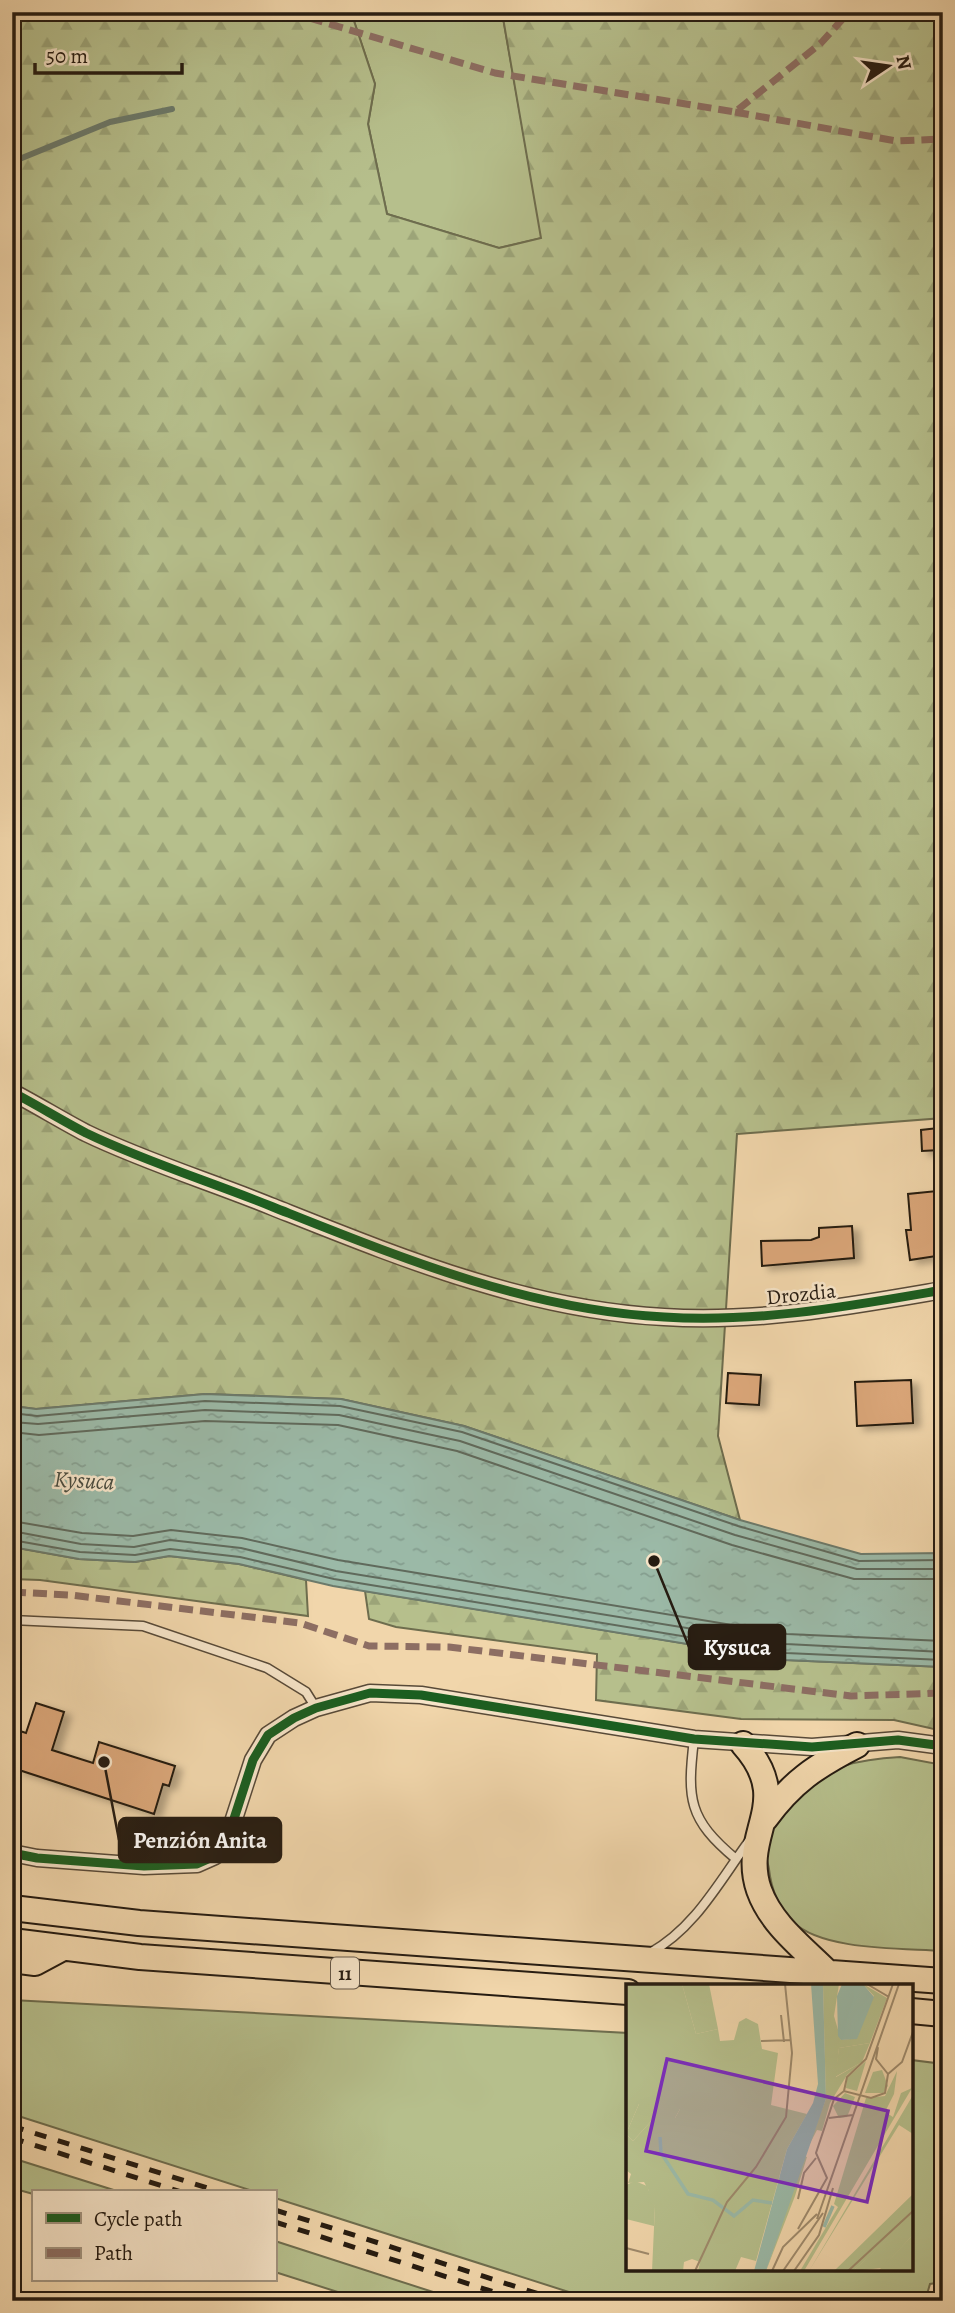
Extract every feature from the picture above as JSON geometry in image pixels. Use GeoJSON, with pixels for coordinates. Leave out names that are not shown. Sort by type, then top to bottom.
{"type":"FeatureCollection","features":[{"type":"Feature","properties":{"kind":"main road"},"geometry":{"type":"LineString","coordinates":[[743,1744],[759,1762],[765,1776],[762,1823],[754,1859],[758,1888],[769,1912],[827,1972]]}},
{"type":"Feature","properties":{"kind":"main road"},"geometry":{"type":"LineString","coordinates":[[762,1823],[785,1792],[806,1773],[857,1745]]}},
{"type":"Feature","properties":{"kind":"main road","name":"11"},"geometry":{"type":"LineString","coordinates":[[12,1908],[139,1923],[943,1981]]}},
{"type":"Feature","properties":{"kind":"main road"},"geometry":{"type":"LineString","coordinates":[[12,1941],[63,1948]]}},
{"type":"Feature","properties":{"kind":"main road"},"geometry":{"type":"LineString","coordinates":[[12,1960],[35,1962],[63,1948]]}},
{"type":"Feature","properties":{"kind":"main road","name":"11"},"geometry":{"type":"LineString","coordinates":[[63,1948],[277,1968],[626,1992]]}},
{"type":"Feature","properties":{"kind":"main road"},"geometry":{"type":"LineString","coordinates":[[913,2011],[943,2014]]}},
{"type":"Feature","properties":{"kind":"street","name":"Drozdia"},"geometry":{"type":"LineString","coordinates":[[12,1091],[87,1133],[430,1268],[491,1287],[580,1307],[662,1317],[712,1319],[801,1314],[943,1290]]}},
{"type":"Feature","properties":{"kind":"street"},"geometry":{"type":"LineString","coordinates":[[12,1853],[37,1858],[144,1866],[197,1864],[215,1856],[231,1828],[253,1760],[268,1735],[294,1717],[370,1693],[397,1692],[694,1739],[743,1744],[812,1747],[898,1740],[943,1746]]}},
{"type":"Feature","properties":{"kind":"lane"},"geometry":{"type":"LineString","coordinates":[[12,1620],[143,1626],[267,1668],[306,1692],[316,1708]]}},
{"type":"Feature","properties":{"kind":"lane"},"geometry":{"type":"LineString","coordinates":[[694,1739],[689,1781],[694,1810],[708,1835],[736,1859]]}},
{"type":"Feature","properties":{"kind":"lane"},"geometry":{"type":"LineString","coordinates":[[638,1960],[667,1944],[688,1924],[762,1823]]}},
{"type":"Feature","properties":{"kind":"green space"},"geometry":{"type":"Polygon","coordinates":[[[12,12],[351,12],[375,84],[368,124],[387,214],[499,248],[541,238],[502,12],[943,12],[943,1118],[737,1134],[718,1436],[740,1520],[464,1426],[341,1399],[205,1394],[36,1409],[12,1406],[12,12]]]}},
{"type":"Feature","properties":{"kind":"green space"},"geometry":{"type":"Polygon","coordinates":[[[351,12],[502,12],[542,238],[499,248],[387,214],[368,124],[375,84],[351,12]]]}},
{"type":"Feature","properties":{"kind":"green space"},"geometry":{"type":"Polygon","coordinates":[[[12,1547],[79,1559],[135,1562],[169,1556],[239,1564],[306,1580],[308,1616],[40,1580],[12,1579],[12,1547]]]}},
{"type":"Feature","properties":{"kind":"green space"},"geometry":{"type":"Polygon","coordinates":[[[365,1591],[785,1660],[943,1667],[943,1731],[894,1720],[741,1719],[596,1700],[597,1654],[396,1627],[369,1619],[365,1591]]]}},
{"type":"Feature","properties":{"kind":"green space"},"geometry":{"type":"Polygon","coordinates":[[[900,1757],[943,1765],[943,1951],[864,1946],[823,1938],[806,1931],[788,1917],[780,1905],[772,1883],[765,1851],[767,1836],[794,1799],[819,1778],[843,1766],[900,1757]]]}},
{"type":"Feature","properties":{"kind":"green space"},"geometry":{"type":"Polygon","coordinates":[[[12,2000],[626,2033],[626,2271],[913,2271],[913,2060],[943,2064],[943,2282],[930,2284],[925,2301],[597,2301],[276,2198],[276,2190],[250,2190],[12,2114],[12,2000]]]}},
{"type":"Feature","properties":{"kind":"green space"},"geometry":{"type":"Polygon","coordinates":[[[12,2158],[114,2190],[32,2190],[32,2194],[12,2188],[12,2158]]]}},
{"type":"Feature","properties":{"kind":"green space"},"geometry":{"type":"Polygon","coordinates":[[[276,2241],[461,2301],[366,2301],[276,2272],[276,2241]]]}},
{"type":"Feature","properties":{"kind":"water"},"geometry":{"type":"Polygon","coordinates":[[[205,1394],[341,1399],[464,1426],[740,1520],[861,1554],[943,1553],[943,1667],[785,1660],[333,1586],[239,1564],[169,1556],[135,1562],[79,1559],[12,1547],[12,1406],[36,1409],[205,1394]]]}},
{"type":"Feature","properties":{"kind":"building"},"geometry":{"type":"Polygon","coordinates":[[[938,1128],[940,1150],[922,1151],[921,1130],[938,1128]]]}},
{"type":"Feature","properties":{"kind":"building"},"geometry":{"type":"Polygon","coordinates":[[[937,1191],[943,1227],[943,1255],[910,1260],[906,1230],[911,1230],[908,1194],[937,1191]]]}},
{"type":"Feature","properties":{"kind":"building"},"geometry":{"type":"Polygon","coordinates":[[[852,1226],[854,1258],[762,1266],[761,1241],[811,1240],[819,1237],[819,1228],[852,1226]]]}},
{"type":"Feature","properties":{"kind":"building"},"geometry":{"type":"Polygon","coordinates":[[[728,1373],[761,1375],[759,1405],[726,1403],[728,1373]]]}},
{"type":"Feature","properties":{"kind":"building"},"geometry":{"type":"Polygon","coordinates":[[[911,1380],[913,1423],[857,1426],[855,1382],[911,1380]]]}},
{"type":"Feature","properties":{"kind":"building"},"geometry":{"type":"Polygon","coordinates":[[[36,1703],[64,1712],[52,1750],[93,1763],[99,1742],[175,1766],[169,1786],[163,1784],[154,1814],[16,1769],[19,1760],[12,1758],[12,1746],[17,1730],[26,1733],[36,1703]]]}},
{"type":"Feature","properties":{"kind":"waterway"},"geometry":{"type":"LineString","coordinates":[[12,164],[110,122],[172,109]]}},
{"type":"Feature","properties":{"kind":"railway"},"geometry":{"type":"LineString","coordinates":[[12,2126],[214,2190]]}},
{"type":"Feature","properties":{"kind":"railway"},"geometry":{"type":"LineString","coordinates":[[12,2138],[175,2190]]}},
{"type":"Feature","properties":{"kind":"railway"},"geometry":{"type":"LineString","coordinates":[[276,2210],[561,2301]]}},
{"type":"Feature","properties":{"kind":"railway"},"geometry":{"type":"LineString","coordinates":[[276,2222],[522,2301]]}},
{"type":"Feature","properties":{"kind":"marked path"},"geometry":{"type":"LineString","coordinates":[[289,12],[495,73],[735,112],[821,43],[849,12]]}},
{"type":"Feature","properties":{"kind":"marked path"},"geometry":{"type":"LineString","coordinates":[[735,112],[896,141],[943,139]]}},
{"type":"Feature","properties":{"kind":"marked path"},"geometry":{"type":"LineString","coordinates":[[12,1592],[70,1595],[300,1623],[369,1646],[449,1647],[851,1696],[943,1693]]}},
{"type":"Feature","properties":{"kind":"cycle path"},"geometry":{"type":"LineString","coordinates":[[12,1092],[86,1133],[155,1163],[416,1262],[464,1278],[563,1304],[664,1317],[735,1318],[804,1312],[943,1290]]}},
{"type":"Feature","properties":{"kind":"cycle path"},"geometry":{"type":"LineString","coordinates":[[12,1853],[37,1858],[144,1866],[197,1864],[215,1856],[231,1828],[253,1760],[268,1735],[316,1708],[370,1693],[421,1695],[694,1739],[812,1747],[898,1740],[943,1746]]}},
{"type":"Feature","properties":{"kind":"place","name":"Kysuca"},"geometry":{"type":"Point","coordinates":[654,1561]}},
{"type":"Feature","properties":{"kind":"place","name":"Penzión Anita"},"geometry":{"type":"Point","coordinates":[104,1762]}}]}
